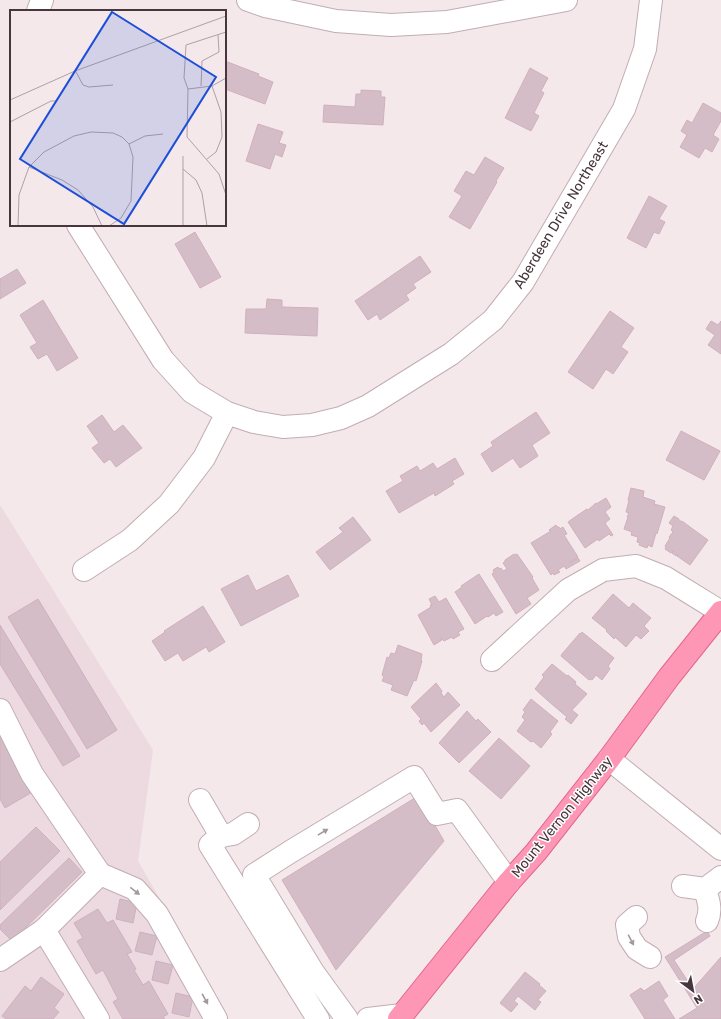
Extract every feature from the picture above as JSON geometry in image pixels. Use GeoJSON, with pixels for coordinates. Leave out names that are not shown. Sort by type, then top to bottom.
{"type":"FeatureCollection","features":[{"type":"Feature","properties":{"kind":"main road","name":"Mount Vernon Highway"},"geometry":{"type":"LineString","coordinates":[[400,1017],[509,882],[536,852],[609,759],[669,677],[721,612]]}},
{"type":"Feature","properties":{"kind":"street"},"geometry":{"type":"LineString","coordinates":[[38,10],[42,0]]}},
{"type":"Feature","properties":{"kind":"street"},"geometry":{"type":"LineString","coordinates":[[248,0],[265,6],[336,21],[391,25],[447,22],[566,0]]}},
{"type":"Feature","properties":{"kind":"street","name":"Aberdeen Drive Northeast"},"geometry":{"type":"LineString","coordinates":[[79,226],[163,360],[192,392],[227,413],[254,422],[283,426],[312,425],[341,418],[368,406],[451,354],[493,320],[523,282],[624,109],[645,49],[651,0]]}},
{"type":"Feature","properties":{"kind":"street"},"geometry":{"type":"LineString","coordinates":[[84,570],[130,540],[169,504],[204,458],[227,413]]}},
{"type":"Feature","properties":{"kind":"street"},"geometry":{"type":"LineString","coordinates":[[492,660],[568,590],[603,570],[636,566],[666,578],[721,612]]}},
{"type":"Feature","properties":{"kind":"street"},"geometry":{"type":"LineString","coordinates":[[0,710],[32,774],[100,874],[134,888],[157,914],[216,1019]]}},
{"type":"Feature","properties":{"kind":"street"},"geometry":{"type":"LineString","coordinates":[[609,759],[721,849]]}},
{"type":"Feature","properties":{"kind":"street"},"geometry":{"type":"LineString","coordinates":[[347,1019],[313,972],[254,875],[414,777],[437,814],[457,810],[509,882]]}},
{"type":"Feature","properties":{"kind":"street"},"geometry":{"type":"LineString","coordinates":[[200,800],[221,836]]}},
{"type":"Feature","properties":{"kind":"street"},"geometry":{"type":"LineString","coordinates":[[248,824],[233,834],[221,836],[210,845],[318,1019]]}},
{"type":"Feature","properties":{"kind":"street"},"geometry":{"type":"LineString","coordinates":[[0,960],[44,930],[100,874]]}},
{"type":"Feature","properties":{"kind":"street"},"geometry":{"type":"LineString","coordinates":[[683,886],[713,883],[710,914],[707,921]]}},
{"type":"Feature","properties":{"kind":"street"},"geometry":{"type":"LineString","coordinates":[[636,917],[628,925],[629,937],[637,949],[650,957]]}},
{"type":"Feature","properties":{"kind":"street"},"geometry":{"type":"LineString","coordinates":[[44,930],[98,1019]]}},
{"type":"Feature","properties":{"kind":"street"},"geometry":{"type":"LineString","coordinates":[[368,1019],[400,1017]]}},
{"type":"Feature","properties":{"kind":"shaded area"},"geometry":{"type":"Polygon","coordinates":[[[0,505],[153,750],[138,861],[229,1019],[0,1019],[0,505]]]}},
{"type":"Feature","properties":{"kind":"building"},"geometry":{"type":"Polygon","coordinates":[[[226,61],[259,74],[258,76],[273,82],[265,104],[226,89],[226,61]]]}},
{"type":"Feature","properties":{"kind":"building"},"geometry":{"type":"Polygon","coordinates":[[[530,68],[548,78],[541,91],[544,93],[534,113],[539,116],[531,131],[505,118],[530,68]]]}},
{"type":"Feature","properties":{"kind":"building"},"geometry":{"type":"Polygon","coordinates":[[[361,90],[381,91],[381,97],[385,97],[383,125],[323,122],[324,105],[355,107],[356,94],[361,94],[361,90]]]}},
{"type":"Feature","properties":{"kind":"building"},"geometry":{"type":"Polygon","coordinates":[[[703,103],[721,113],[721,121],[713,135],[719,139],[712,152],[705,148],[699,158],[680,147],[687,135],[681,131],[687,120],[692,123],[703,103]]]}},
{"type":"Feature","properties":{"kind":"building"},"geometry":{"type":"Polygon","coordinates":[[[258,124],[283,132],[279,143],[286,145],[282,157],[275,154],[270,169],[246,161],[258,124]]]}},
{"type":"Feature","properties":{"kind":"building"},"geometry":{"type":"Polygon","coordinates":[[[485,157],[504,168],[470,229],[449,217],[462,196],[454,191],[466,171],[474,175],[485,157]]]}},
{"type":"Feature","properties":{"kind":"building"},"geometry":{"type":"Polygon","coordinates":[[[649,196],[667,206],[659,219],[665,222],[659,234],[654,232],[646,248],[627,238],[649,196]]]}},
{"type":"Feature","properties":{"kind":"building"},"geometry":{"type":"Polygon","coordinates":[[[195,232],[221,277],[200,288],[175,244],[195,232]]]}},
{"type":"Feature","properties":{"kind":"building"},"geometry":{"type":"Polygon","coordinates":[[[420,256],[431,272],[413,284],[416,288],[406,295],[409,300],[380,320],[377,314],[368,320],[355,301],[420,256]]]}},
{"type":"Feature","properties":{"kind":"building"},"geometry":{"type":"Polygon","coordinates":[[[17,269],[26,283],[0,299],[0,279],[17,269]]]}},
{"type":"Feature","properties":{"kind":"building"},"geometry":{"type":"Polygon","coordinates":[[[267,299],[282,300],[282,307],[318,308],[317,336],[245,333],[246,309],[266,309],[267,299]]]}},
{"type":"Feature","properties":{"kind":"building"},"geometry":{"type":"Polygon","coordinates":[[[43,300],[78,358],[57,371],[47,354],[38,359],[30,347],[37,343],[20,315],[43,300]]]}},
{"type":"Feature","properties":{"kind":"building"},"geometry":{"type":"Polygon","coordinates":[[[610,311],[634,328],[621,347],[628,352],[613,374],[606,369],[593,389],[568,372],[610,311]]]}},
{"type":"Feature","properties":{"kind":"building"},"geometry":{"type":"Polygon","coordinates":[[[711,321],[718,325],[721,321],[721,354],[708,345],[715,335],[706,329],[711,321]]]}},
{"type":"Feature","properties":{"kind":"building"},"geometry":{"type":"Polygon","coordinates":[[[536,412],[550,433],[532,445],[538,456],[520,468],[513,458],[492,472],[481,454],[493,446],[491,442],[536,412]]]}},
{"type":"Feature","properties":{"kind":"building"},"geometry":{"type":"Polygon","coordinates":[[[102,415],[114,432],[123,425],[142,448],[116,467],[110,459],[104,463],[92,448],[99,443],[87,426],[102,415]]]}},
{"type":"Feature","properties":{"kind":"building"},"geometry":{"type":"Polygon","coordinates":[[[681,431],[720,451],[704,480],[666,460],[681,431]]]}},
{"type":"Feature","properties":{"kind":"building"},"geometry":{"type":"Polygon","coordinates":[[[455,458],[464,474],[452,481],[454,484],[435,496],[434,493],[399,513],[386,491],[403,481],[400,476],[417,466],[420,471],[433,463],[437,469],[455,458]]]}},
{"type":"Feature","properties":{"kind":"building"},"geometry":{"type":"Polygon","coordinates":[[[631,488],[644,491],[643,497],[655,501],[654,504],[665,507],[652,547],[648,545],[647,548],[639,545],[640,543],[637,542],[638,537],[631,535],[632,532],[624,529],[629,513],[626,512],[631,488]]]}},
{"type":"Feature","properties":{"kind":"building"},"geometry":{"type":"Polygon","coordinates":[[[606,498],[611,507],[605,512],[610,519],[605,523],[613,535],[611,536],[609,534],[599,541],[598,539],[585,548],[568,522],[606,498]]]}},
{"type":"Feature","properties":{"kind":"building"},"geometry":{"type":"Polygon","coordinates":[[[674,516],[708,540],[690,565],[677,556],[677,554],[676,556],[672,553],[673,551],[671,553],[665,549],[665,546],[670,538],[669,537],[673,532],[671,530],[673,526],[669,523],[674,516]]]}},
{"type":"Feature","properties":{"kind":"building"},"geometry":{"type":"Polygon","coordinates":[[[353,517],[371,540],[330,570],[316,552],[343,532],[339,528],[353,517]]]}},
{"type":"Feature","properties":{"kind":"building"},"geometry":{"type":"Polygon","coordinates":[[[556,525],[560,529],[563,527],[567,534],[564,535],[578,557],[570,563],[578,558],[580,561],[566,569],[564,566],[558,570],[560,572],[554,575],[553,573],[551,575],[531,543],[551,531],[549,530],[556,525]]]}},
{"type":"Feature","properties":{"kind":"building"},"geometry":{"type":"Polygon","coordinates":[[[514,554],[517,554],[533,577],[532,578],[539,590],[527,598],[531,604],[516,614],[492,574],[494,572],[493,570],[498,567],[503,571],[507,569],[503,563],[514,554]]]}},
{"type":"Feature","properties":{"kind":"building"},"geometry":{"type":"Polygon","coordinates":[[[479,574],[503,612],[496,616],[494,613],[488,617],[487,616],[475,624],[455,592],[479,574]]]}},
{"type":"Feature","properties":{"kind":"building"},"geometry":{"type":"Polygon","coordinates":[[[248,575],[256,591],[288,575],[299,596],[241,626],[221,589],[248,575]]]}},
{"type":"Feature","properties":{"kind":"building"},"geometry":{"type":"Polygon","coordinates":[[[613,594],[629,608],[633,603],[651,618],[644,626],[649,631],[641,639],[636,635],[626,647],[615,637],[614,639],[606,631],[607,630],[592,618],[613,594]]]}},
{"type":"Feature","properties":{"kind":"building"},"geometry":{"type":"Polygon","coordinates":[[[435,596],[439,602],[446,598],[464,629],[458,632],[460,635],[453,639],[452,637],[444,641],[441,638],[442,640],[434,645],[418,615],[431,607],[430,605],[432,605],[429,599],[435,596]]]}},
{"type":"Feature","properties":{"kind":"building"},"geometry":{"type":"Polygon","coordinates":[[[38,599],[117,730],[87,749],[8,617],[38,599]]]}},
{"type":"Feature","properties":{"kind":"building"},"geometry":{"type":"Polygon","coordinates":[[[203,606],[225,642],[209,652],[206,647],[183,661],[178,653],[165,661],[152,641],[165,632],[164,631],[203,606]]]}},
{"type":"Feature","properties":{"kind":"building"},"geometry":{"type":"Polygon","coordinates":[[[0,625],[80,756],[63,766],[0,664],[0,625]]]}},
{"type":"Feature","properties":{"kind":"building"},"geometry":{"type":"Polygon","coordinates":[[[582,632],[614,658],[608,666],[610,669],[602,680],[596,675],[592,680],[589,680],[561,656],[582,632]]]}},
{"type":"Feature","properties":{"kind":"building"},"geometry":{"type":"Polygon","coordinates":[[[398,645],[422,654],[422,661],[416,681],[414,680],[407,696],[391,690],[393,685],[382,681],[384,677],[382,675],[387,657],[389,658],[391,653],[395,654],[398,645]]]}},
{"type":"Feature","properties":{"kind":"building"},"geometry":{"type":"Polygon","coordinates":[[[552,664],[567,676],[568,675],[576,682],[575,684],[587,694],[572,710],[578,715],[571,724],[565,719],[567,717],[535,689],[544,677],[542,675],[552,664]]]}},
{"type":"Feature","properties":{"kind":"building"},"geometry":{"type":"Polygon","coordinates":[[[436,683],[442,691],[441,693],[444,697],[448,692],[460,705],[431,732],[424,723],[422,725],[419,721],[421,719],[411,707],[436,683]]]}},
{"type":"Feature","properties":{"kind":"building"},"geometry":{"type":"Polygon","coordinates":[[[531,699],[558,721],[550,732],[552,734],[541,748],[517,731],[525,720],[522,717],[525,712],[523,710],[531,699]]]}},
{"type":"Feature","properties":{"kind":"building"},"geometry":{"type":"Polygon","coordinates":[[[467,711],[476,721],[478,719],[491,732],[459,763],[439,743],[467,711]]]}},
{"type":"Feature","properties":{"kind":"building"},"geometry":{"type":"Polygon","coordinates":[[[0,730],[34,791],[5,808],[0,799],[0,730]]]}},
{"type":"Feature","properties":{"kind":"building"},"geometry":{"type":"Polygon","coordinates":[[[499,738],[530,766],[501,799],[469,771],[499,738]]]}},
{"type":"Feature","properties":{"kind":"building"},"geometry":{"type":"Polygon","coordinates":[[[418,796],[444,841],[336,970],[282,880],[418,796]]]}},
{"type":"Feature","properties":{"kind":"building"},"geometry":{"type":"Polygon","coordinates":[[[36,827],[60,851],[0,910],[0,862],[36,827]]]}},
{"type":"Feature","properties":{"kind":"building"},"geometry":{"type":"Polygon","coordinates":[[[69,858],[82,872],[12,941],[0,929],[0,925],[69,858]]]}},
{"type":"Feature","properties":{"kind":"building"},"geometry":{"type":"Polygon","coordinates":[[[120,899],[137,903],[133,923],[116,919],[120,899]]]}},
{"type":"Feature","properties":{"kind":"building"},"geometry":{"type":"Polygon","coordinates":[[[98,909],[107,923],[113,920],[132,952],[127,954],[136,969],[134,970],[143,985],[149,981],[168,1014],[163,1017],[165,1019],[123,1019],[113,1002],[118,999],[103,970],[96,974],[77,941],[83,938],[74,923],[98,909]]]}},
{"type":"Feature","properties":{"kind":"building"},"geometry":{"type":"Polygon","coordinates":[[[707,931],[710,936],[674,960],[693,989],[721,957],[721,1019],[679,1019],[697,1008],[665,957],[707,931]]]}},
{"type":"Feature","properties":{"kind":"building"},"geometry":{"type":"Polygon","coordinates":[[[140,932],[157,936],[152,955],[135,951],[140,932]]]}},
{"type":"Feature","properties":{"kind":"building"},"geometry":{"type":"Polygon","coordinates":[[[156,961],[173,965],[168,984],[152,980],[156,961]]]}},
{"type":"Feature","properties":{"kind":"building"},"geometry":{"type":"Polygon","coordinates":[[[525,972],[546,991],[538,1000],[541,1002],[535,1010],[518,996],[514,1001],[518,1004],[511,1012],[500,1003],[525,972]]]}},
{"type":"Feature","properties":{"kind":"building"},"geometry":{"type":"Polygon","coordinates":[[[41,977],[64,994],[54,1008],[59,1012],[53,1019],[6,1019],[2,1016],[25,986],[31,991],[41,977]]]}},
{"type":"Feature","properties":{"kind":"building"},"geometry":{"type":"Polygon","coordinates":[[[659,981],[668,996],[663,1000],[675,1019],[645,1019],[630,995],[641,988],[644,991],[659,981]]]}},
{"type":"Feature","properties":{"kind":"building"},"geometry":{"type":"Polygon","coordinates":[[[176,993],[193,997],[189,1017],[172,1013],[176,993]]]}}]}
